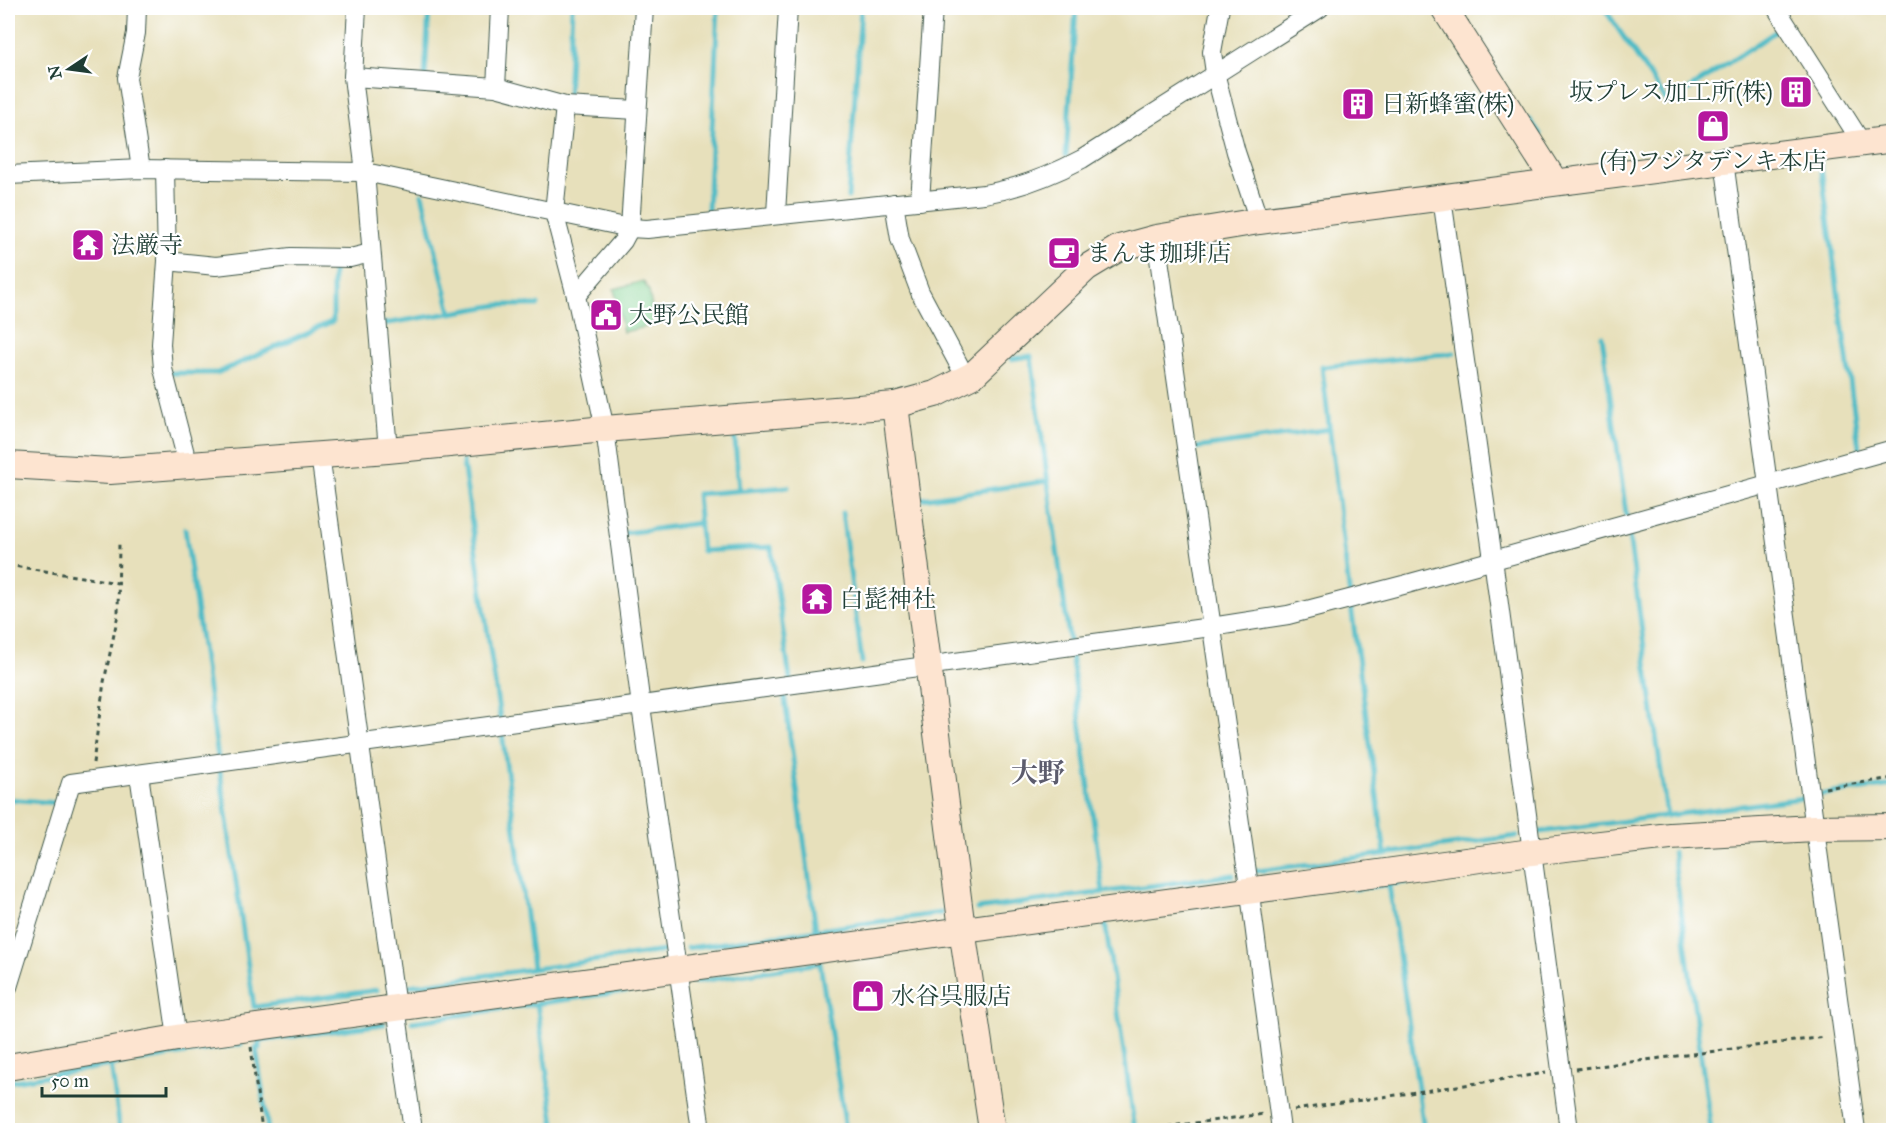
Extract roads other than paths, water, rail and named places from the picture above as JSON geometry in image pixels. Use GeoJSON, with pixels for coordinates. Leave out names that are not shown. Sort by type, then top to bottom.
{"type":"FeatureCollection","features":[{"type":"Feature","properties":{"kind":"street"},"geometry":{"type":"LineString","coordinates":[[137,8],[136,33],[128,78],[141,169]]}},
{"type":"Feature","properties":{"kind":"street"},"geometry":{"type":"LineString","coordinates":[[357,8],[353,77],[365,172],[388,450]]}},
{"type":"Feature","properties":{"kind":"street"},"geometry":{"type":"LineString","coordinates":[[496,87],[500,8]]}},
{"type":"Feature","properties":{"kind":"street"},"geometry":{"type":"LineString","coordinates":[[576,296],[623,241],[630,228],[644,8]]}},
{"type":"Feature","properties":{"kind":"street"},"geometry":{"type":"LineString","coordinates":[[776,214],[788,8]]}},
{"type":"Feature","properties":{"kind":"street"},"geometry":{"type":"LineString","coordinates":[[920,201],[933,8]]}},
{"type":"Feature","properties":{"kind":"street"},"geometry":{"type":"LineString","coordinates":[[1220,8],[1212,52],[1215,74],[1236,152],[1259,221]]}},
{"type":"Feature","properties":{"kind":"street"},"geometry":{"type":"LineString","coordinates":[[8,175],[141,169],[365,172],[630,228],[647,229],[1007,190],[1053,174],[1082,159],[1320,8]]}},
{"type":"Feature","properties":{"kind":"street"},"geometry":{"type":"LineString","coordinates":[[1444,8],[1555,182]]}},
{"type":"Feature","properties":{"kind":"street"},"geometry":{"type":"LineString","coordinates":[[1776,8],[1862,143]]}},
{"type":"Feature","properties":{"kind":"street"},"geometry":{"type":"LineString","coordinates":[[353,77],[496,87],[565,105],[636,110]]}},
{"type":"Feature","properties":{"kind":"street"},"geometry":{"type":"LineString","coordinates":[[565,105],[554,212],[576,296],[605,429],[641,706],[701,1131]]}},
{"type":"Feature","properties":{"kind":"street"},"geometry":{"type":"LineString","coordinates":[[8,465],[110,471],[388,450],[896,405],[935,394],[973,375],[1086,268],[1119,248],[1156,238],[1259,221],[1893,139]]}},
{"type":"Feature","properties":{"kind":"street"},"geometry":{"type":"LineString","coordinates":[[1724,161],[1766,485],[1856,1131]]}},
{"type":"Feature","properties":{"kind":"street"},"geometry":{"type":"LineString","coordinates":[[165,169],[167,261],[162,344],[163,369],[188,465]]}},
{"type":"Feature","properties":{"kind":"street"},"geometry":{"type":"LineString","coordinates":[[1442,198],[1493,559],[1569,1131]]}},
{"type":"Feature","properties":{"kind":"street"},"geometry":{"type":"LineString","coordinates":[[894,203],[900,239],[920,292],[966,378]]}},
{"type":"Feature","properties":{"kind":"street"},"geometry":{"type":"LineString","coordinates":[[1156,238],[1250,890],[1281,1131]]}},
{"type":"Feature","properties":{"kind":"street"},"geometry":{"type":"LineString","coordinates":[[167,261],[216,266],[291,257],[350,258],[371,253]]}},
{"type":"Feature","properties":{"kind":"street"},"geometry":{"type":"LineString","coordinates":[[896,405],[962,929],[992,1131]]}},
{"type":"Feature","properties":{"kind":"street"},"geometry":{"type":"LineString","coordinates":[[8,987],[71,783],[1288,615],[1893,449]]}},
{"type":"Feature","properties":{"kind":"street"},"geometry":{"type":"LineString","coordinates":[[320,455],[413,1131]]}},
{"type":"Feature","properties":{"kind":"street"},"geometry":{"type":"LineString","coordinates":[[139,774],[177,1038]]}},
{"type":"Feature","properties":{"kind":"street"},"geometry":{"type":"LineString","coordinates":[[8,1066],[177,1038],[396,1007],[1531,852],[1670,836],[1814,828],[1893,827]]}},
{"type":"Feature","properties":{"kind":"waterway"},"geometry":{"type":"LineString","coordinates":[[425,76],[429,8]]}},
{"type":"Feature","properties":{"kind":"waterway"},"geometry":{"type":"LineString","coordinates":[[568,98],[572,8]]}},
{"type":"Feature","properties":{"kind":"waterway"},"geometry":{"type":"LineString","coordinates":[[708,210],[718,8]]}},
{"type":"Feature","properties":{"kind":"waterway"},"geometry":{"type":"LineString","coordinates":[[848,197],[861,8]]}},
{"type":"Feature","properties":{"kind":"waterway"},"geometry":{"type":"LineString","coordinates":[[1066,155],[1076,8]]}},
{"type":"Feature","properties":{"kind":"waterway"},"geometry":{"type":"LineString","coordinates":[[1604,8],[1668,103],[1781,28]]}},
{"type":"Feature","properties":{"kind":"waterway"},"geometry":{"type":"LineString","coordinates":[[1530,120],[1540,134]]}},
{"type":"Feature","properties":{"kind":"waterway"},"geometry":{"type":"LineString","coordinates":[[1820,159],[1860,455]]}},
{"type":"Feature","properties":{"kind":"waterway"},"geometry":{"type":"LineString","coordinates":[[383,324],[451,313],[422,194]]}},
{"type":"Feature","properties":{"kind":"waterway"},"geometry":{"type":"LineString","coordinates":[[171,373],[217,373],[333,321],[333,266]]}},
{"type":"Feature","properties":{"kind":"waterway"},"geometry":{"type":"LineString","coordinates":[[451,313],[498,305],[538,305]]}},
{"type":"Feature","properties":{"kind":"waterway"},"geometry":{"type":"LineString","coordinates":[[1602,336],[1667,816]]}},
{"type":"Feature","properties":{"kind":"waterway"},"geometry":{"type":"LineString","coordinates":[[1385,854],[1351,606],[1322,367],[1454,353]]}},
{"type":"Feature","properties":{"kind":"waterway"},"geometry":{"type":"LineString","coordinates":[[1011,359],[1031,356],[1103,892]]}},
{"type":"Feature","properties":{"kind":"waterway"},"geometry":{"type":"LineString","coordinates":[[738,428],[734,428],[739,490]]}},
{"type":"Feature","properties":{"kind":"waterway"},"geometry":{"type":"LineString","coordinates":[[1195,448],[1330,429]]}},
{"type":"Feature","properties":{"kind":"waterway"},"geometry":{"type":"LineString","coordinates":[[463,462],[533,968]]}},
{"type":"Feature","properties":{"kind":"waterway"},"geometry":{"type":"LineString","coordinates":[[922,499],[1048,481]]}},
{"type":"Feature","properties":{"kind":"waterway"},"geometry":{"type":"LineString","coordinates":[[788,487],[697,494],[702,551],[771,547],[790,680]]}},
{"type":"Feature","properties":{"kind":"waterway"},"geometry":{"type":"LineString","coordinates":[[842,513],[862,662]]}},
{"type":"Feature","properties":{"kind":"waterway"},"geometry":{"type":"LineString","coordinates":[[625,533],[700,523]]}},
{"type":"Feature","properties":{"kind":"waterway"},"geometry":{"type":"LineString","coordinates":[[185,529],[254,1007],[377,990]]}},
{"type":"Feature","properties":{"kind":"waterway"},"geometry":{"type":"LineString","coordinates":[[784,692],[816,930]]}},
{"type":"Feature","properties":{"kind":"waterway"},"geometry":{"type":"LineString","coordinates":[[1817,795],[1894,785]]}},
{"type":"Feature","properties":{"kind":"waterway"},"geometry":{"type":"LineString","coordinates":[[1540,832],[1803,798]]}},
{"type":"Feature","properties":{"kind":"waterway"},"geometry":{"type":"LineString","coordinates":[[8,799],[57,803],[56,807]]}},
{"type":"Feature","properties":{"kind":"waterway"},"geometry":{"type":"LineString","coordinates":[[1257,871],[1517,836]]}},
{"type":"Feature","properties":{"kind":"waterway"},"geometry":{"type":"LineString","coordinates":[[1673,852],[1711,1130]]}},
{"type":"Feature","properties":{"kind":"waterway"},"geometry":{"type":"LineString","coordinates":[[1354,889],[1464,874]]}},
{"type":"Feature","properties":{"kind":"waterway"},"geometry":{"type":"LineString","coordinates":[[977,909],[1233,875]]}},
{"type":"Feature","properties":{"kind":"waterway"},"geometry":{"type":"LineString","coordinates":[[1389,885],[1424,1130]]}},
{"type":"Feature","properties":{"kind":"waterway"},"geometry":{"type":"LineString","coordinates":[[687,948],[941,913]]}},
{"type":"Feature","properties":{"kind":"waterway"},"geometry":{"type":"LineString","coordinates":[[1105,922],[1135,1130]]}},
{"type":"Feature","properties":{"kind":"waterway"},"geometry":{"type":"LineString","coordinates":[[408,986],[664,951]]}},
{"type":"Feature","properties":{"kind":"waterway"},"geometry":{"type":"LineString","coordinates":[[694,982],[820,963],[846,1130]]}},
{"type":"Feature","properties":{"kind":"waterway"},"geometry":{"type":"LineString","coordinates":[[412,1022],[667,985]]}},
{"type":"Feature","properties":{"kind":"waterway"},"geometry":{"type":"LineString","coordinates":[[537,1003],[555,1130]]}},
{"type":"Feature","properties":{"kind":"waterway"},"geometry":{"type":"LineString","coordinates":[[268,1130],[256,1048],[259,1048],[259,1041],[384,1024]]}},
{"type":"Feature","properties":{"kind":"waterway"},"geometry":{"type":"LineString","coordinates":[[8,1082],[241,1044]]}},
{"type":"Feature","properties":{"kind":"waterway"},"geometry":{"type":"LineString","coordinates":[[111,1064],[120,1130]]}},
{"type":"Feature","properties":{"kind":"place","name":"坂プレス加工所(株)"},"geometry":{"type":"Point","coordinates":[1796,92]}},
{"type":"Feature","properties":{"kind":"place","name":"日新蜂蜜(株)"},"geometry":{"type":"Point","coordinates":[1358,104]}},
{"type":"Feature","properties":{"kind":"place","name":"(有)フジタデンキ本店"},"geometry":{"type":"Point","coordinates":[1713,126]}},
{"type":"Feature","properties":{"kind":"place","name":"法厳寺"},"geometry":{"type":"Point","coordinates":[88,245]}},
{"type":"Feature","properties":{"kind":"place","name":"まんま珈琲店"},"geometry":{"type":"Point","coordinates":[1064,253]}},
{"type":"Feature","properties":{"kind":"place","name":"大野公民館"},"geometry":{"type":"Point","coordinates":[606,315]}},
{"type":"Feature","properties":{"kind":"place","name":"白髭神社"},"geometry":{"type":"Point","coordinates":[817,599]}},
{"type":"Feature","properties":{"kind":"place","name":"水谷呉服店"},"geometry":{"type":"Point","coordinates":[868,996]}},
{"type":"Feature","properties":{"kind":"district","name":"大野"},"geometry":{"type":"Point","coordinates":[1038,773]}}]}
